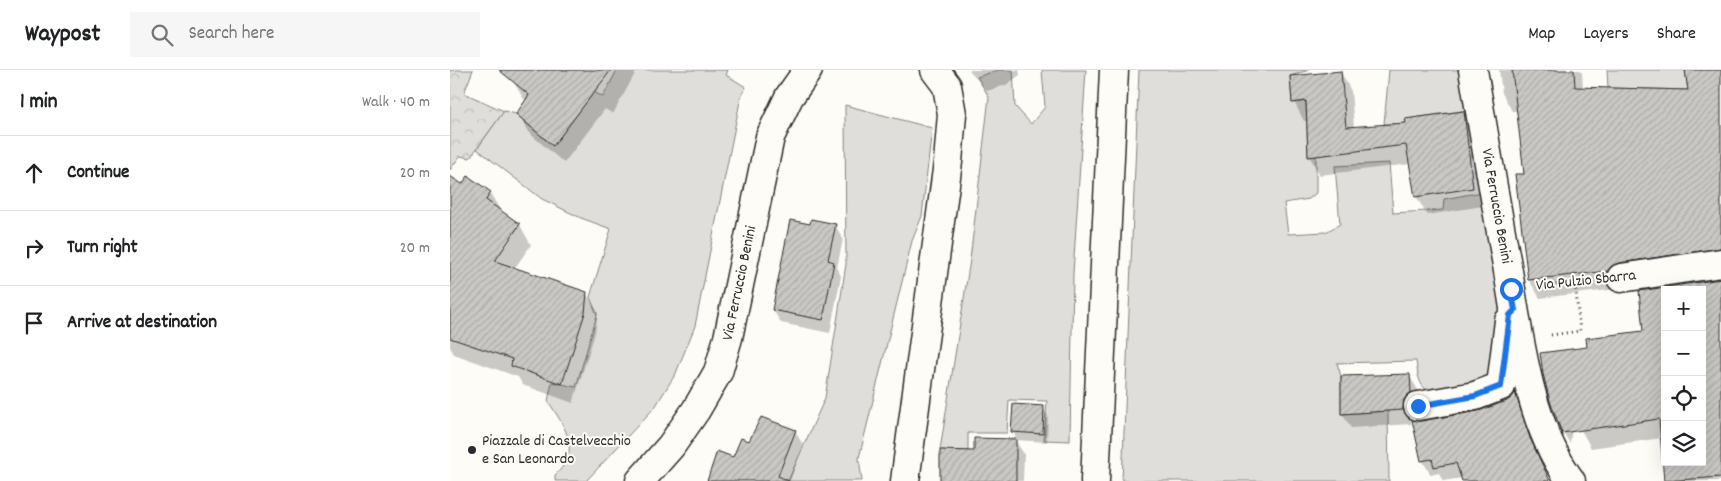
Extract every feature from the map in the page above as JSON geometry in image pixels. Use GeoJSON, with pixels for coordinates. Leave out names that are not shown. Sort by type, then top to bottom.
{"type":"FeatureCollection","features":[{"type":"Feature","properties":{"kind":"street","name":"Via Ferruccio Benini"},"geometry":{"type":"LineString","coordinates":[[640,481],[671,446],[696,410],[718,372],[728,338],[770,137],[789,97],[808,70]]}},
{"type":"Feature","properties":{"kind":"street"},"geometry":{"type":"LineString","coordinates":[[905,481],[948,162],[952,114],[947,86],[934,70]]}},
{"type":"Feature","properties":{"kind":"street"},"geometry":{"type":"LineString","coordinates":[[1095,481],[1114,70]]}},
{"type":"Feature","properties":{"kind":"street","name":"Via Ferruccio Benini"},"geometry":{"type":"LineString","coordinates":[[1473,70],[1520,340],[1532,396],[1548,443],[1563,471],[1571,481]]}},
{"type":"Feature","properties":{"kind":"street","name":"Via Pulzio Sbarra"},"geometry":{"type":"LineString","coordinates":[[1621,278],[1721,263]]}},
{"type":"Feature","properties":{"kind":"street"},"geometry":{"type":"LineString","coordinates":[[1418,406],[1475,396],[1501,386],[1513,300]]}},
{"type":"Feature","properties":{"kind":"path","name":"Via Pulzio Sbarra"},"geometry":{"type":"LineString","coordinates":[[1513,300],[1575,283],[1621,278]]}},
{"type":"Feature","properties":{"kind":"path"},"geometry":{"type":"LineString","coordinates":[[1520,340],[1580,331],[1575,283]]}},
{"type":"Feature","properties":{"kind":"green space"},"geometry":{"type":"Polygon","coordinates":[[[450,70],[473,70],[464,93],[504,111],[470,158],[460,156],[450,170],[450,70]]]}},
{"type":"Feature","properties":{"kind":"green space"},"geometry":{"type":"Polygon","coordinates":[[[617,70],[728,70],[726,75],[746,87],[741,96],[695,326],[676,373],[655,407],[586,481],[555,481],[555,475],[563,466],[568,456],[569,447],[565,429],[548,401],[552,382],[576,387],[597,315],[590,297],[611,229],[581,218],[542,199],[477,149],[504,111],[516,114],[553,146],[594,92],[603,97],[617,70]]]}},
{"type":"Feature","properties":{"kind":"green space"},"geometry":{"type":"Polygon","coordinates":[[[998,70],[1013,70],[1015,106],[1031,124],[1045,107],[1042,70],[1086,70],[1073,274],[1070,441],[1044,440],[1047,401],[1009,400],[1007,433],[968,433],[968,451],[940,450],[970,260],[989,97],[977,77],[998,70]]]}},
{"type":"Feature","properties":{"kind":"green space"},"geometry":{"type":"Polygon","coordinates":[[[1139,70],[1309,70],[1290,76],[1292,103],[1306,101],[1308,156],[1316,156],[1316,193],[1309,199],[1284,203],[1288,234],[1326,232],[1340,224],[1335,166],[1389,163],[1393,213],[1443,210],[1444,199],[1482,192],[1503,317],[1489,377],[1429,392],[1421,383],[1416,361],[1337,363],[1341,376],[1341,414],[1388,411],[1389,481],[1122,481],[1139,70]]]}},
{"type":"Feature","properties":{"kind":"green space"},"geometry":{"type":"Polygon","coordinates":[[[1389,70],[1461,70],[1468,110],[1406,119],[1406,124],[1384,124],[1389,70]]]}},
{"type":"Feature","properties":{"kind":"green space"},"geometry":{"type":"Polygon","coordinates":[[[1607,70],[1685,70],[1688,90],[1608,88],[1607,70]]]}},
{"type":"Feature","properties":{"kind":"green space"},"geometry":{"type":"Polygon","coordinates":[[[845,105],[932,128],[922,216],[912,241],[859,458],[862,481],[788,481],[825,398],[846,264],[845,105]]]}},
{"type":"Feature","properties":{"kind":"building"},"geometry":{"type":"Polygon","coordinates":[[[499,70],[611,70],[553,146],[516,114],[529,95],[499,70]]]}},
{"type":"Feature","properties":{"kind":"building"},"geometry":{"type":"Polygon","coordinates":[[[1512,70],[1574,70],[1575,87],[1688,90],[1685,70],[1721,70],[1721,248],[1619,263],[1612,266],[1608,271],[1528,280],[1515,174],[1524,174],[1512,70]]]}},
{"type":"Feature","properties":{"kind":"building"},"geometry":{"type":"Polygon","coordinates":[[[1341,71],[1346,127],[1406,123],[1405,119],[1464,111],[1473,188],[1415,197],[1406,145],[1308,157],[1306,101],[1292,103],[1290,76],[1341,71]]]}},
{"type":"Feature","properties":{"kind":"building"},"geometry":{"type":"Polygon","coordinates":[[[450,176],[462,184],[468,176],[491,192],[486,200],[520,224],[495,261],[587,292],[585,313],[562,384],[511,366],[512,359],[450,338],[450,176]]]}},
{"type":"Feature","properties":{"kind":"building"},"geometry":{"type":"Polygon","coordinates":[[[811,219],[836,224],[828,260],[834,262],[823,320],[772,310],[790,220],[810,224],[811,219]]]}},
{"type":"Feature","properties":{"kind":"building"},"geometry":{"type":"Polygon","coordinates":[[[1721,279],[1721,477],[1664,481],[1663,466],[1706,466],[1706,286],[1673,286],[1721,279]]]}},
{"type":"Feature","properties":{"kind":"building"},"geometry":{"type":"Polygon","coordinates":[[[1661,288],[1661,444],[1659,419],[1562,433],[1550,401],[1540,353],[1587,347],[1586,338],[1643,331],[1639,291],[1661,288]]]}},
{"type":"Feature","properties":{"kind":"building"},"geometry":{"type":"Polygon","coordinates":[[[1410,374],[1411,393],[1404,400],[1403,410],[1341,414],[1341,376],[1410,374]]]}},
{"type":"Feature","properties":{"kind":"building"},"geometry":{"type":"Polygon","coordinates":[[[1515,392],[1530,438],[1550,481],[1462,481],[1456,463],[1434,467],[1432,459],[1421,461],[1412,420],[1421,421],[1478,411],[1507,401],[1515,392]]]}},
{"type":"Feature","properties":{"kind":"building"},"geometry":{"type":"Polygon","coordinates":[[[1013,404],[1044,406],[1043,434],[1011,432],[1013,404]]]}},
{"type":"Feature","properties":{"kind":"building"},"geometry":{"type":"Polygon","coordinates":[[[761,417],[796,430],[778,476],[789,481],[707,481],[717,451],[733,457],[741,438],[749,441],[761,417]]]}},
{"type":"Feature","properties":{"kind":"building"},"geometry":{"type":"Polygon","coordinates":[[[974,438],[1016,439],[1016,481],[940,481],[940,450],[974,451],[974,438]]]}},
{"type":"Feature","properties":{"kind":"place","name":"Piazzale di Castelvecchio e San Leonardo"},"geometry":{"type":"Point","coordinates":[472,450]}},
{"type":"Feature","properties":{"kind":"route"},"geometry":{"type":"LineString","coordinates":[[1418,406],[1475,396],[1501,386],[1510,315],[1515,310],[1511,289]]}}]}
